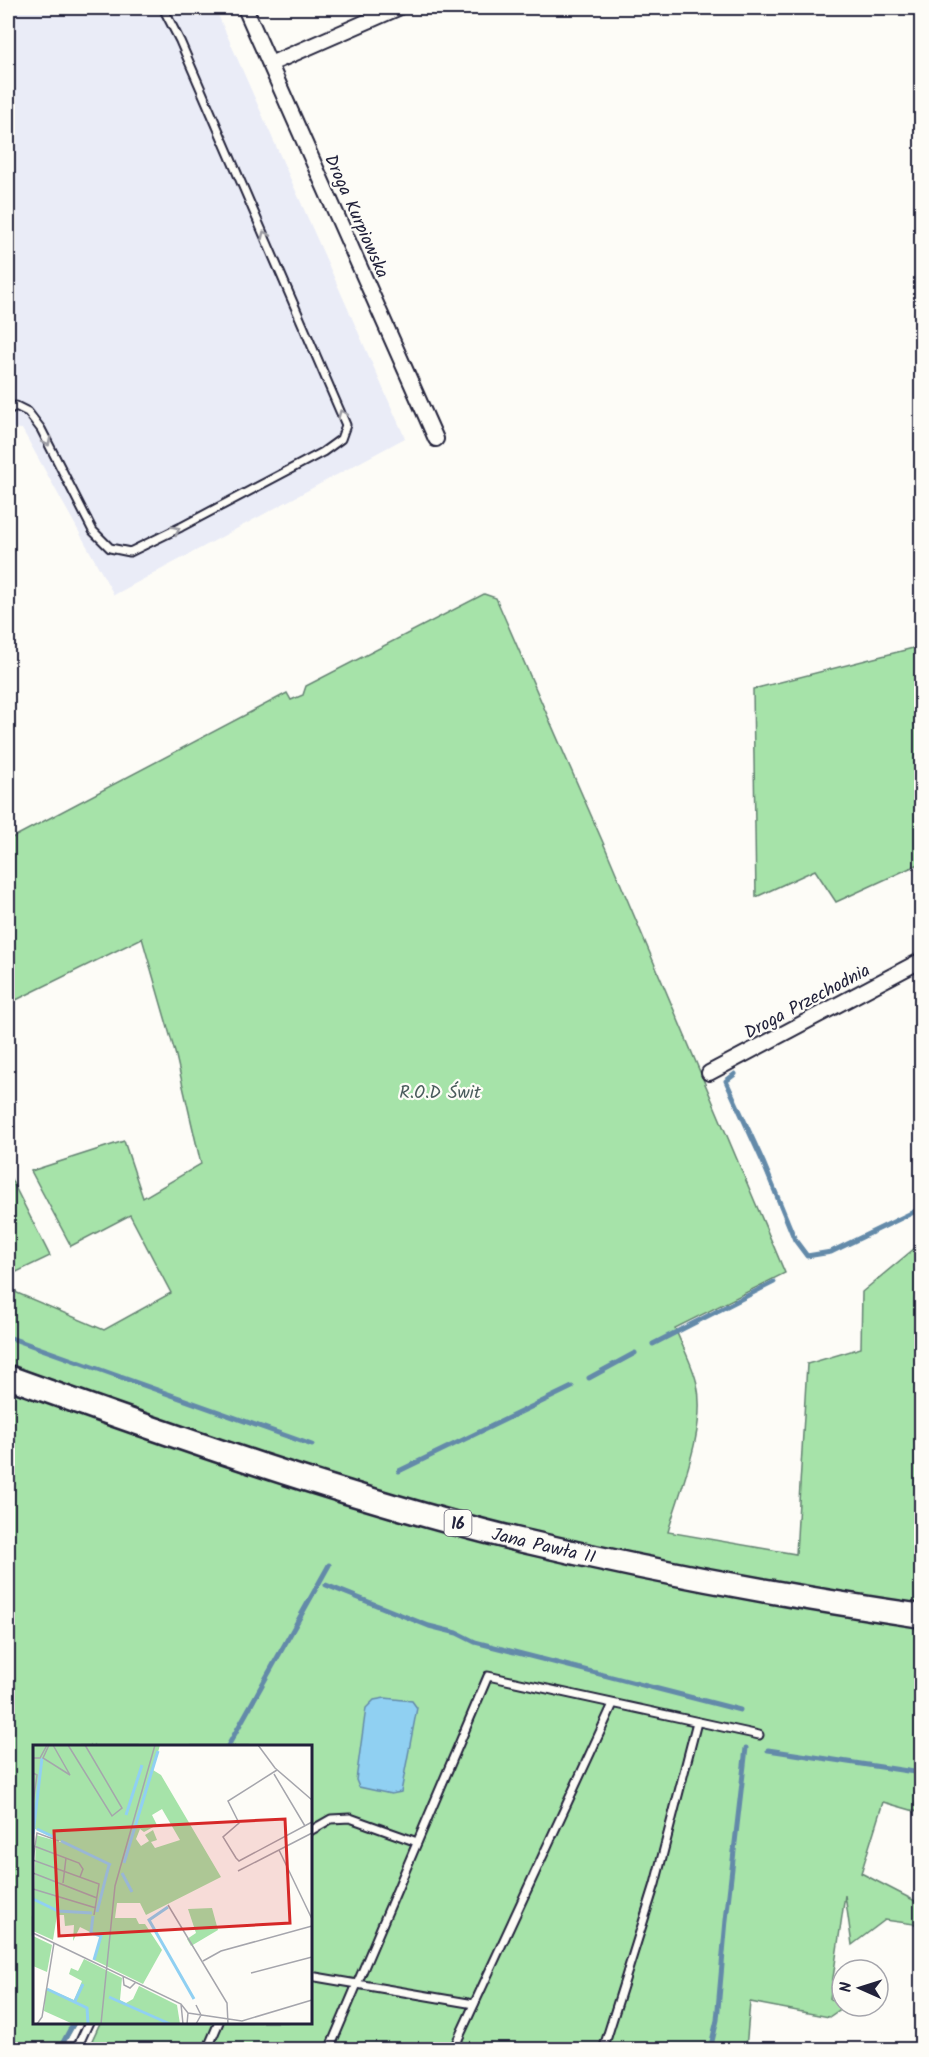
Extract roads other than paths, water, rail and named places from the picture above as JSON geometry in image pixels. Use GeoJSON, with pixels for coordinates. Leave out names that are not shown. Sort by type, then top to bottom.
{"type":"FeatureCollection","features":[{"type":"Feature","properties":{"kind":"main road","name":"Jana Pawła II"},"geometry":{"type":"LineString","coordinates":[[8,1377],[210,1449],[339,1490],[452,1522],[525,1541],[640,1566],[819,1601],[921,1616]]}},
{"type":"Feature","properties":{"kind":"street","name":"Droga Kurpiowska"},"geometry":{"type":"LineString","coordinates":[[245,8],[436,439]]}},
{"type":"Feature","properties":{"kind":"street"},"geometry":{"type":"LineString","coordinates":[[270,64],[398,8]]}},
{"type":"Feature","properties":{"kind":"street","name":"Droga Przechodnia"},"geometry":{"type":"LineString","coordinates":[[709,1073],[921,960]]}},
{"type":"Feature","properties":{"kind":"lane"},"geometry":{"type":"LineString","coordinates":[[8,410],[16,406],[28,412],[41,429],[93,531],[110,548],[130,552],[181,528],[341,439],[346,425],[180,41],[163,8]]}},
{"type":"Feature","properties":{"kind":"lane"},"geometry":{"type":"LineString","coordinates":[[329,2049],[488,1676],[759,1735]]}},
{"type":"Feature","properties":{"kind":"lane"},"geometry":{"type":"LineString","coordinates":[[453,2049],[613,1704]]}},
{"type":"Feature","properties":{"kind":"lane"},"geometry":{"type":"LineString","coordinates":[[603,2049],[655,1884],[697,1722]]}},
{"type":"Feature","properties":{"kind":"lane"},"geometry":{"type":"LineString","coordinates":[[312,1830],[331,1819],[350,1818],[417,1842]]}},
{"type":"Feature","properties":{"kind":"lane"},"geometry":{"type":"LineString","coordinates":[[312,1976],[474,2004]]}},
{"type":"Feature","properties":{"kind":"lane"},"geometry":{"type":"LineString","coordinates":[[75,2049],[87,2024]]}},
{"type":"Feature","properties":{"kind":"lane"},"geometry":{"type":"LineString","coordinates":[[207,2049],[218,2024]]}},
{"type":"Feature","properties":{"kind":"water"},"geometry":{"type":"Polygon","coordinates":[[[385,1698],[412,1701],[417,1708],[401,1792],[391,1794],[359,1787],[356,1780],[366,1708],[374,1700],[385,1698]]]}},
{"type":"Feature","properties":{"kind":"waterway"},"geometry":{"type":"LineString","coordinates":[[735,1074],[726,1081],[795,1240],[807,1256],[831,1252],[922,1208]]}},
{"type":"Feature","properties":{"kind":"waterway"},"geometry":{"type":"LineString","coordinates":[[653,1344],[774,1282]]}},
{"type":"Feature","properties":{"kind":"waterway"},"geometry":{"type":"LineString","coordinates":[[8,1337],[312,1445]]}},
{"type":"Feature","properties":{"kind":"waterway"},"geometry":{"type":"LineString","coordinates":[[589,1378],[635,1353]]}},
{"type":"Feature","properties":{"kind":"waterway"},"geometry":{"type":"LineString","coordinates":[[399,1471],[572,1387]]}},
{"type":"Feature","properties":{"kind":"waterway"},"geometry":{"type":"LineString","coordinates":[[229,1745],[329,1565]]}},
{"type":"Feature","properties":{"kind":"waterway"},"geometry":{"type":"LineString","coordinates":[[326,1585],[429,1626],[457,1633],[475,1642],[740,1710]]}},
{"type":"Feature","properties":{"kind":"waterway"},"geometry":{"type":"LineString","coordinates":[[710,2050],[717,2020],[746,1748]]}},
{"type":"Feature","properties":{"kind":"waterway"},"geometry":{"type":"LineString","coordinates":[[768,1750],[921,1773],[922,1771]]}},
{"type":"Feature","properties":{"kind":"waterway"},"geometry":{"type":"LineString","coordinates":[[59,2050],[73,2024]]}},
{"type":"Feature","properties":{"kind":"park label","name":"R.O.D Świt"},"geometry":{"type":"Point","coordinates":[440,1092]}}]}
